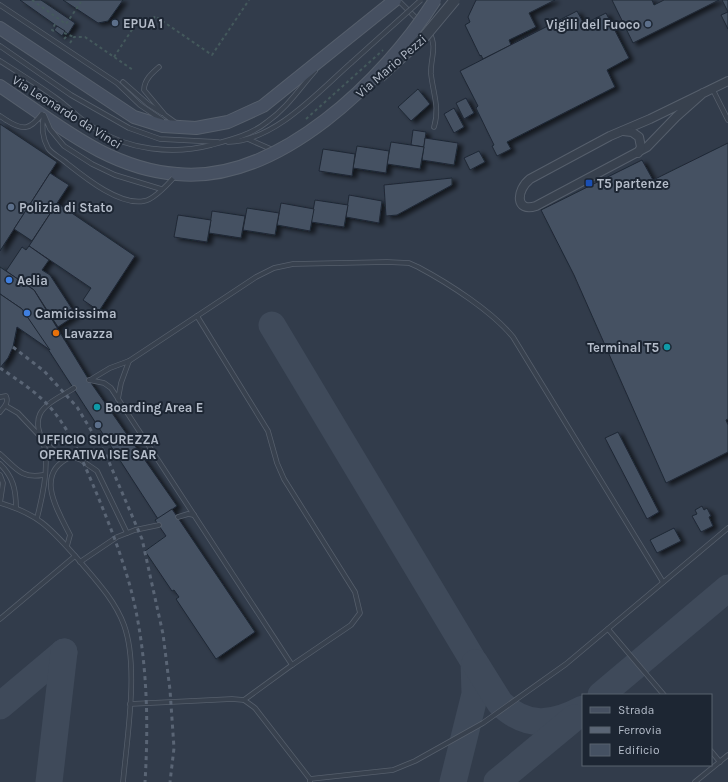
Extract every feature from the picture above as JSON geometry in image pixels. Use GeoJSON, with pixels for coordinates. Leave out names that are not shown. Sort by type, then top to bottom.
{"type":"FeatureCollection","features":[{"type":"Feature","properties":{"kind":"main road"},"geometry":{"type":"LineString","coordinates":[[0,28],[126,113],[143,120],[178,128],[217,126],[254,112],[268,103],[395,0]]}},
{"type":"Feature","properties":{"kind":"main road","name":"Via Leonardo da Vinci"},"geometry":{"type":"LineString","coordinates":[[0,86],[90,146],[114,159],[142,170],[177,174],[213,173],[251,164],[278,152],[320,124],[384,66],[417,27],[435,0]]}},
{"type":"Feature","properties":{"kind":"street","name":"Via Mario Pezzi"},"geometry":{"type":"LineString","coordinates":[[320,124],[364,90],[420,41],[442,18],[455,0]]}},
{"type":"Feature","properties":{"kind":"street"},"geometry":{"type":"LineString","coordinates":[[703,93],[676,117],[647,147],[638,153],[606,168],[532,208],[522,204],[520,199],[520,190],[530,179],[620,132],[703,93],[727,84]]}},
{"type":"Feature","properties":{"kind":"street"},"geometry":{"type":"LineString","coordinates":[[620,132],[632,132],[636,134],[641,148],[638,153]]}},
{"type":"Feature","properties":{"kind":"lane"},"geometry":{"type":"LineString","coordinates":[[398,0],[425,27],[432,37],[434,44],[431,73],[437,105],[434,127]]}},
{"type":"Feature","properties":{"kind":"lane"},"geometry":{"type":"LineString","coordinates":[[0,61],[54,97],[94,129],[113,139],[135,145],[170,151],[191,150],[223,142],[248,139],[285,120],[421,0]]}},
{"type":"Feature","properties":{"kind":"lane"},"geometry":{"type":"LineString","coordinates":[[0,5],[117,83],[140,105],[156,117],[178,128]]}},
{"type":"Feature","properties":{"kind":"lane"},"geometry":{"type":"LineString","coordinates":[[248,139],[274,150],[283,152],[308,138],[329,121],[425,27]]}},
{"type":"Feature","properties":{"kind":"lane"},"geometry":{"type":"LineString","coordinates":[[0,46],[71,95],[129,128],[160,139],[223,142],[261,127],[280,112],[313,73],[351,36]]}},
{"type":"Feature","properties":{"kind":"lane"},"geometry":{"type":"LineString","coordinates":[[159,67],[148,78],[144,85],[144,90],[178,128]]}},
{"type":"Feature","properties":{"kind":"lane"},"geometry":{"type":"LineString","coordinates":[[123,82],[148,104],[165,115]]}},
{"type":"Feature","properties":{"kind":"lane"},"geometry":{"type":"LineString","coordinates":[[712,90],[728,120]]}},
{"type":"Feature","properties":{"kind":"lane"},"geometry":{"type":"LineString","coordinates":[[0,116],[12,124],[23,128],[34,124],[43,115]]}},
{"type":"Feature","properties":{"kind":"lane"},"geometry":{"type":"LineString","coordinates":[[43,115],[50,129],[64,146],[92,164],[115,175],[161,189]]}},
{"type":"Feature","properties":{"kind":"lane"},"geometry":{"type":"LineString","coordinates":[[43,115],[42,126],[49,149],[91,183],[123,197],[141,202],[147,201],[177,174]]}},
{"type":"Feature","properties":{"kind":"lane"},"geometry":{"type":"LineString","coordinates":[[292,664],[108,385],[89,380],[110,368],[129,361],[265,272],[284,265],[398,262],[408,264],[427,271],[494,318],[513,338],[663,582]]}},
{"type":"Feature","properties":{"kind":"lane"},"geometry":{"type":"LineString","coordinates":[[198,316],[268,431],[277,463],[284,479],[355,592],[360,613],[351,625],[292,664],[244,700]]}},
{"type":"Feature","properties":{"kind":"lane"},"geometry":{"type":"LineString","coordinates":[[118,400],[121,383],[129,361]]}},
{"type":"Feature","properties":{"kind":"lane"},"geometry":{"type":"LineString","coordinates":[[38,518],[44,485],[43,475],[45,452],[43,441],[37,427],[39,416],[41,411],[74,388]]}},
{"type":"Feature","properties":{"kind":"lane"},"geometry":{"type":"LineString","coordinates":[[0,396],[6,396],[7,400],[6,406],[0,412]]}},
{"type":"Feature","properties":{"kind":"lane"},"geometry":{"type":"LineString","coordinates":[[6,406],[18,414],[52,449],[92,466],[97,471],[127,533]]}},
{"type":"Feature","properties":{"kind":"lane"},"geometry":{"type":"LineString","coordinates":[[0,454],[22,474],[33,477],[43,475]]}},
{"type":"Feature","properties":{"kind":"lane"},"geometry":{"type":"LineString","coordinates":[[67,546],[70,535],[52,498],[51,484],[57,467],[61,462],[71,457]]}},
{"type":"Feature","properties":{"kind":"lane"},"geometry":{"type":"LineString","coordinates":[[0,464],[9,473],[15,486],[16,508]]}},
{"type":"Feature","properties":{"kind":"lane"},"geometry":{"type":"LineString","coordinates":[[0,475],[3,483],[0,503],[16,508],[38,518],[56,533],[108,596],[124,624],[130,650],[130,704],[123,782]]}},
{"type":"Feature","properties":{"kind":"lane"},"geometry":{"type":"LineString","coordinates":[[178,517],[188,514],[194,515]]}},
{"type":"Feature","properties":{"kind":"lane"},"geometry":{"type":"LineString","coordinates":[[80,562],[105,543],[127,533],[159,525]]}},
{"type":"Feature","properties":{"kind":"lane"},"geometry":{"type":"LineString","coordinates":[[130,704],[232,699],[244,700],[255,708],[310,780],[382,772],[403,767],[506,709],[566,664],[728,528]]}},
{"type":"Feature","properties":{"kind":"lane"},"geometry":{"type":"LineString","coordinates":[[0,619],[75,556]]}},
{"type":"Feature","properties":{"kind":"lane"},"geometry":{"type":"LineString","coordinates":[[608,629],[663,694]]}},
{"type":"Feature","properties":{"kind":"lane"},"geometry":{"type":"LineString","coordinates":[[712,752],[720,762]]}},
{"type":"Feature","properties":{"kind":"lane"},"geometry":{"type":"LineString","coordinates":[[695,782],[728,755]]}},
{"type":"Feature","properties":{"kind":"path"},"geometry":{"type":"LineString","coordinates":[[32,0],[66,24],[81,2]]}},
{"type":"Feature","properties":{"kind":"path"},"geometry":{"type":"LineString","coordinates":[[114,57],[139,19],[149,26],[155,16],[212,55],[249,0]]}},
{"type":"Feature","properties":{"kind":"path"},"geometry":{"type":"LineString","coordinates":[[55,24],[52,30],[56,33]]}},
{"type":"Feature","properties":{"kind":"path"},"geometry":{"type":"LineString","coordinates":[[64,33],[74,37],[84,37],[133,70]]}},
{"type":"Feature","properties":{"kind":"path"},"geometry":{"type":"LineString","coordinates":[[60,36],[65,40],[68,35]]}},
{"type":"Feature","properties":{"kind":"path"},"geometry":{"type":"LineString","coordinates":[[70,43],[74,37]]}},
{"type":"Feature","properties":{"kind":"shaded area"},"geometry":{"type":"Polygon","coordinates":[[[0,0],[728,0],[728,782],[0,782],[0,0]]]}},
{"type":"Feature","properties":{"kind":"building"},"geometry":{"type":"Polygon","coordinates":[[[20,0],[41,0],[75,23],[68,34],[20,0]]]}},
{"type":"Feature","properties":{"kind":"building"},"geometry":{"type":"Polygon","coordinates":[[[63,0],[123,0],[108,21],[98,23],[63,0]]]}},
{"type":"Feature","properties":{"kind":"building"},"geometry":{"type":"Polygon","coordinates":[[[476,0],[555,0],[529,13],[536,27],[509,40],[511,45],[483,59],[481,55],[480,56],[465,25],[470,22],[468,17],[476,0]]]}},
{"type":"Feature","properties":{"kind":"building","name":"Vigili del Fuoco"},"geometry":{"type":"Polygon","coordinates":[[[612,0],[652,0],[654,5],[664,0],[719,0],[633,43],[612,0]]]}},
{"type":"Feature","properties":{"kind":"building"},"geometry":{"type":"Polygon","coordinates":[[[722,0],[728,0],[728,12],[722,0]]]}},
{"type":"Feature","properties":{"kind":"building"},"geometry":{"type":"Polygon","coordinates":[[[577,11],[584,24],[606,13],[629,58],[607,70],[615,87],[507,142],[511,149],[497,156],[492,146],[494,145],[476,108],[478,106],[460,71],[577,11]]]}},
{"type":"Feature","properties":{"kind":"building"},"geometry":{"type":"Polygon","coordinates":[[[728,12],[728,29],[721,15],[728,12]]]}},
{"type":"Feature","properties":{"kind":"building"},"geometry":{"type":"Polygon","coordinates":[[[57,26],[65,31],[62,36],[54,30],[57,26]]]}},
{"type":"Feature","properties":{"kind":"building"},"geometry":{"type":"Polygon","coordinates":[[[418,89],[430,104],[411,121],[398,107],[418,89]]]}},
{"type":"Feature","properties":{"kind":"building"},"geometry":{"type":"Polygon","coordinates":[[[466,98],[474,113],[464,119],[456,103],[466,98]]]}},
{"type":"Feature","properties":{"kind":"building"},"geometry":{"type":"Polygon","coordinates":[[[454,108],[464,127],[454,133],[444,114],[454,108]]]}},
{"type":"Feature","properties":{"kind":"building"},"geometry":{"type":"Polygon","coordinates":[[[0,124],[57,162],[0,251],[0,124]]]}},
{"type":"Feature","properties":{"kind":"building"},"geometry":{"type":"Polygon","coordinates":[[[413,130],[426,132],[424,147],[411,145],[413,130]]]}},
{"type":"Feature","properties":{"kind":"building"},"geometry":{"type":"Polygon","coordinates":[[[425,138],[458,143],[454,165],[422,160],[425,138]]]}},
{"type":"Feature","properties":{"kind":"building"},"geometry":{"type":"Polygon","coordinates":[[[391,142],[424,147],[420,169],[387,164],[391,142]]]}},
{"type":"Feature","properties":{"kind":"building","name":"Terminal T5"},"geometry":{"type":"Polygon","coordinates":[[[728,143],[728,419],[726,420],[728,425],[728,452],[666,483],[574,275],[541,210],[642,160],[653,180],[728,143]]]}},
{"type":"Feature","properties":{"kind":"building"},"geometry":{"type":"Polygon","coordinates":[[[357,146],[389,151],[386,173],[353,168],[357,146]]]}},
{"type":"Feature","properties":{"kind":"building"},"geometry":{"type":"Polygon","coordinates":[[[323,149],[355,154],[352,176],[319,171],[323,149]]]}},
{"type":"Feature","properties":{"kind":"building"},"geometry":{"type":"Polygon","coordinates":[[[479,151],[485,162],[470,170],[464,158],[479,151]]]}},
{"type":"Feature","properties":{"kind":"building"},"geometry":{"type":"Polygon","coordinates":[[[50,173],[69,185],[32,241],[14,229],[50,173]]]}},
{"type":"Feature","properties":{"kind":"building"},"geometry":{"type":"Polygon","coordinates":[[[452,178],[452,185],[397,215],[386,216],[384,185],[452,178]]]}},
{"type":"Feature","properties":{"kind":"building"},"geometry":{"type":"Polygon","coordinates":[[[349,195],[382,201],[379,223],[346,217],[349,195]]]}},
{"type":"Feature","properties":{"kind":"building"},"geometry":{"type":"Polygon","coordinates":[[[315,200],[348,205],[344,227],[311,222],[315,200]]]}},
{"type":"Feature","properties":{"kind":"building"},"geometry":{"type":"Polygon","coordinates":[[[57,203],[135,256],[99,311],[83,300],[91,288],[29,246],[57,203]]]}},
{"type":"Feature","properties":{"kind":"building"},"geometry":{"type":"Polygon","coordinates":[[[281,203],[314,209],[310,231],[277,225],[281,203]]]}},
{"type":"Feature","properties":{"kind":"building"},"geometry":{"type":"Polygon","coordinates":[[[247,208],[279,213],[275,235],[243,230],[247,208]]]}},
{"type":"Feature","properties":{"kind":"building"},"geometry":{"type":"Polygon","coordinates":[[[212,211],[245,216],[241,238],[209,233],[212,211]]]}},
{"type":"Feature","properties":{"kind":"building"},"geometry":{"type":"Polygon","coordinates":[[[178,215],[211,220],[207,242],[174,237],[178,215]]]}},
{"type":"Feature","properties":{"kind":"building"},"geometry":{"type":"Polygon","coordinates":[[[29,246],[49,260],[42,270],[50,275],[76,315],[58,327],[34,290],[6,271],[22,247],[26,250],[29,246]]]}},
{"type":"Feature","properties":{"kind":"building","name":"Boarding Area E"},"geometry":{"type":"Polygon","coordinates":[[[0,267],[34,290],[89,380],[177,506],[158,519],[22,309],[0,294],[0,267]]]}},
{"type":"Feature","properties":{"kind":"building"},"geometry":{"type":"Polygon","coordinates":[[[0,294],[22,309],[50,350],[17,327],[13,347],[8,358],[0,368],[0,294]]]}},
{"type":"Feature","properties":{"kind":"building"},"geometry":{"type":"Polygon","coordinates":[[[618,432],[659,512],[647,519],[605,438],[618,432]]]}},
{"type":"Feature","properties":{"kind":"building"},"geometry":{"type":"Polygon","coordinates":[[[702,506],[704,510],[707,508],[711,516],[709,517],[713,526],[701,532],[692,516],[697,514],[695,510],[702,506]]]}},
{"type":"Feature","properties":{"kind":"building"},"geometry":{"type":"Polygon","coordinates":[[[172,509],[255,632],[216,659],[176,599],[179,597],[174,590],[172,591],[145,551],[166,536],[155,520],[172,509]]]}},
{"type":"Feature","properties":{"kind":"building"},"geometry":{"type":"Polygon","coordinates":[[[674,528],[681,541],[657,553],[650,540],[674,528]]]}},
{"type":"Feature","properties":{"kind":"taxiway"},"geometry":{"type":"LineString","coordinates":[[272,325],[474,662],[475,694],[453,782]]}},
{"type":"Feature","properties":{"kind":"taxiway"},"geometry":{"type":"LineString","coordinates":[[602,694],[728,588]]}},
{"type":"Feature","properties":{"kind":"taxiway"},"geometry":{"type":"LineString","coordinates":[[0,706],[64,652]]}},
{"type":"Feature","properties":{"kind":"taxiway"},"geometry":{"type":"LineString","coordinates":[[49,782],[64,652]]}},
{"type":"Feature","properties":{"kind":"taxiway"},"geometry":{"type":"LineString","coordinates":[[475,663],[500,703],[520,717],[530,721],[551,721],[582,709]]}},
{"type":"Feature","properties":{"kind":"taxiway"},"geometry":{"type":"LineString","coordinates":[[497,782],[574,718]]}},
{"type":"Feature","properties":{"kind":"railway"},"geometry":{"type":"LineString","coordinates":[[13,347],[44,371],[77,407],[106,455],[142,539],[163,634],[170,690],[174,748],[170,782]]}},
{"type":"Feature","properties":{"kind":"railway"},"geometry":{"type":"LineString","coordinates":[[0,368],[22,383],[49,406],[67,430],[83,461],[119,550],[136,610],[143,659],[147,733],[145,782]]}},
{"type":"Feature","properties":{"kind":"place","name":"EPUA 1"},"geometry":{"type":"Point","coordinates":[115,23]}},
{"type":"Feature","properties":{"kind":"place","name":"Vigili del Fuoco"},"geometry":{"type":"Point","coordinates":[648,24]}},
{"type":"Feature","properties":{"kind":"place","name":"T5 partenze"},"geometry":{"type":"Point","coordinates":[589,183]}},
{"type":"Feature","properties":{"kind":"place","name":"Polizia di Stato"},"geometry":{"type":"Point","coordinates":[11,207]}},
{"type":"Feature","properties":{"kind":"place","name":"Aelia"},"geometry":{"type":"Point","coordinates":[9,280]}},
{"type":"Feature","properties":{"kind":"place","name":"Camicissima"},"geometry":{"type":"Point","coordinates":[27,313]}},
{"type":"Feature","properties":{"kind":"place","name":"Lavazza"},"geometry":{"type":"Point","coordinates":[56,333]}},
{"type":"Feature","properties":{"kind":"place","name":"Terminal T5"},"geometry":{"type":"Point","coordinates":[667,347]}},
{"type":"Feature","properties":{"kind":"place","name":"Boarding Area E"},"geometry":{"type":"Point","coordinates":[97,407]}},
{"type":"Feature","properties":{"kind":"place","name":"UFFICIO SICUREZZA OPERATIVA ISE SAR"},"geometry":{"type":"Point","coordinates":[98,425]}}]}
